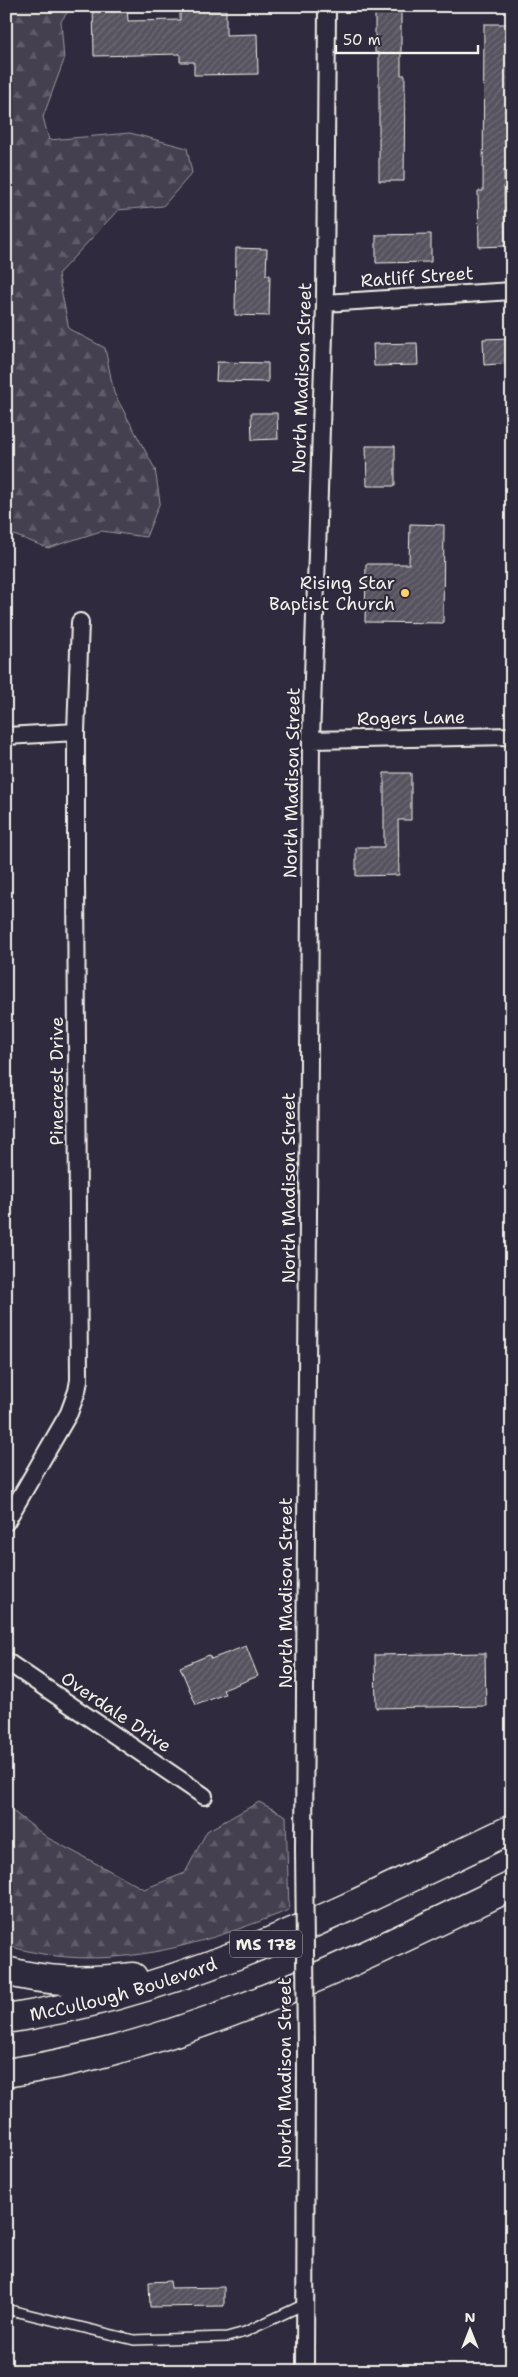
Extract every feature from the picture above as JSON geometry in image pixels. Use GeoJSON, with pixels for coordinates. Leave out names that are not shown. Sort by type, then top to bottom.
{"type":"FeatureCollection","features":[{"type":"Feature","properties":{"kind":"highway","name":"McCullough Boulevard"},"geometry":{"type":"LineString","coordinates":[[6,2019],[136,1991],[221,1962],[284,1937],[512,1829]]}},
{"type":"Feature","properties":{"kind":"highway","name":"MS 178"},"geometry":{"type":"LineString","coordinates":[[6,2072],[92,2057],[145,2043],[204,2024],[286,1992],[512,1886]]}},
{"type":"Feature","properties":{"kind":"highway"},"geometry":{"type":"LineString","coordinates":[[6,1971],[56,1981],[91,1982],[141,1977],[221,1962]]}},
{"type":"Feature","properties":{"kind":"street","name":"North Madison Street"},"geometry":{"type":"LineString","coordinates":[[305,2371],[306,2052],[304,1850],[311,740],[325,303],[328,6]]}},
{"type":"Feature","properties":{"kind":"street","name":"Ratliff Street"},"geometry":{"type":"LineString","coordinates":[[325,303],[512,291]]}},
{"type":"Feature","properties":{"kind":"street","name":"Pinecrest Drive"},"geometry":{"type":"LineString","coordinates":[[6,1522],[69,1413],[77,1392],[79,1380],[76,732],[80,622]]}},
{"type":"Feature","properties":{"kind":"street"},"geometry":{"type":"LineString","coordinates":[[6,736],[76,732]]}},
{"type":"Feature","properties":{"kind":"street","name":"Rogers Lane"},"geometry":{"type":"LineString","coordinates":[[311,740],[512,736]]}},
{"type":"Feature","properties":{"kind":"street","name":"Overdale Drive"},"geometry":{"type":"LineString","coordinates":[[6,1661],[204,1796]]}},
{"type":"Feature","properties":{"kind":"lane"},"geometry":{"type":"LineString","coordinates":[[6,2309],[134,2340],[227,2337],[245,2332],[305,2304]]}},
{"type":"Feature","properties":{"kind":"green space"},"geometry":{"type":"Polygon","coordinates":[[[6,6],[72,6],[61,21],[64,60],[43,117],[49,140],[130,133],[187,148],[192,173],[163,206],[118,210],[58,274],[69,329],[105,348],[114,393],[155,469],[160,502],[146,537],[101,531],[48,548],[6,532],[6,6]]]}},
{"type":"Feature","properties":{"kind":"green space"},"geometry":{"type":"Polygon","coordinates":[[[259,1802],[286,1816],[289,1910],[220,1935],[150,1953],[78,1958],[42,1954],[6,1945],[6,1806],[48,1838],[144,1889],[185,1873],[207,1831],[259,1802]]]}},
{"type":"Feature","properties":{"kind":"building"},"geometry":{"type":"Polygon","coordinates":[[[93,6],[127,6],[128,21],[180,20],[180,6],[202,6],[202,11],[226,10],[226,35],[257,34],[258,74],[194,75],[194,62],[180,62],[180,54],[94,56],[93,6]]]}},
{"type":"Feature","properties":{"kind":"building"},"geometry":{"type":"Polygon","coordinates":[[[375,11],[401,11],[401,75],[405,75],[404,181],[379,181],[379,53],[375,53],[375,11]]]}},
{"type":"Feature","properties":{"kind":"building"},"geometry":{"type":"Polygon","coordinates":[[[484,24],[511,24],[509,170],[504,170],[505,246],[479,247],[478,191],[483,191],[484,24]]]}},
{"type":"Feature","properties":{"kind":"building"},"geometry":{"type":"Polygon","coordinates":[[[431,234],[431,262],[376,263],[376,235],[431,234]]]}},
{"type":"Feature","properties":{"kind":"building"},"geometry":{"type":"Polygon","coordinates":[[[236,248],[267,249],[266,275],[270,275],[269,316],[235,315],[236,248]]]}},
{"type":"Feature","properties":{"kind":"building"},"geometry":{"type":"Polygon","coordinates":[[[512,338],[512,363],[484,365],[483,339],[512,338]]]}},
{"type":"Feature","properties":{"kind":"building"},"geometry":{"type":"Polygon","coordinates":[[[417,343],[418,365],[374,366],[373,344],[417,343]]]}},
{"type":"Feature","properties":{"kind":"building"},"geometry":{"type":"Polygon","coordinates":[[[217,362],[268,363],[268,382],[216,381],[217,362]]]}},
{"type":"Feature","properties":{"kind":"building"},"geometry":{"type":"Polygon","coordinates":[[[251,413],[277,413],[278,439],[252,440],[251,413]]]}},
{"type":"Feature","properties":{"kind":"building"},"geometry":{"type":"Polygon","coordinates":[[[366,446],[395,446],[395,486],[367,486],[366,446]]]}},
{"type":"Feature","properties":{"kind":"building","name":"Rising Star Baptist Church"},"geometry":{"type":"Polygon","coordinates":[[[410,524],[444,525],[443,623],[365,622],[366,564],[409,564],[410,524]]]}},
{"type":"Feature","properties":{"kind":"building"},"geometry":{"type":"Polygon","coordinates":[[[384,773],[411,773],[411,820],[398,820],[399,875],[356,876],[356,847],[384,847],[384,773]]]}},
{"type":"Feature","properties":{"kind":"building"},"geometry":{"type":"Polygon","coordinates":[[[246,1646],[258,1676],[223,1690],[225,1694],[196,1705],[180,1667],[209,1655],[211,1659],[246,1646]]]}},
{"type":"Feature","properties":{"kind":"building"},"geometry":{"type":"Polygon","coordinates":[[[485,1653],[486,1706],[376,1708],[375,1655],[485,1653]]]}},
{"type":"Feature","properties":{"kind":"building"},"geometry":{"type":"Polygon","coordinates":[[[170,2281],[171,2288],[224,2287],[224,2306],[150,2307],[149,2282],[170,2281]]]}},
{"type":"Feature","properties":{"kind":"place","name":"Rising Star Baptist Church"},"geometry":{"type":"Point","coordinates":[405,593]}}]}
